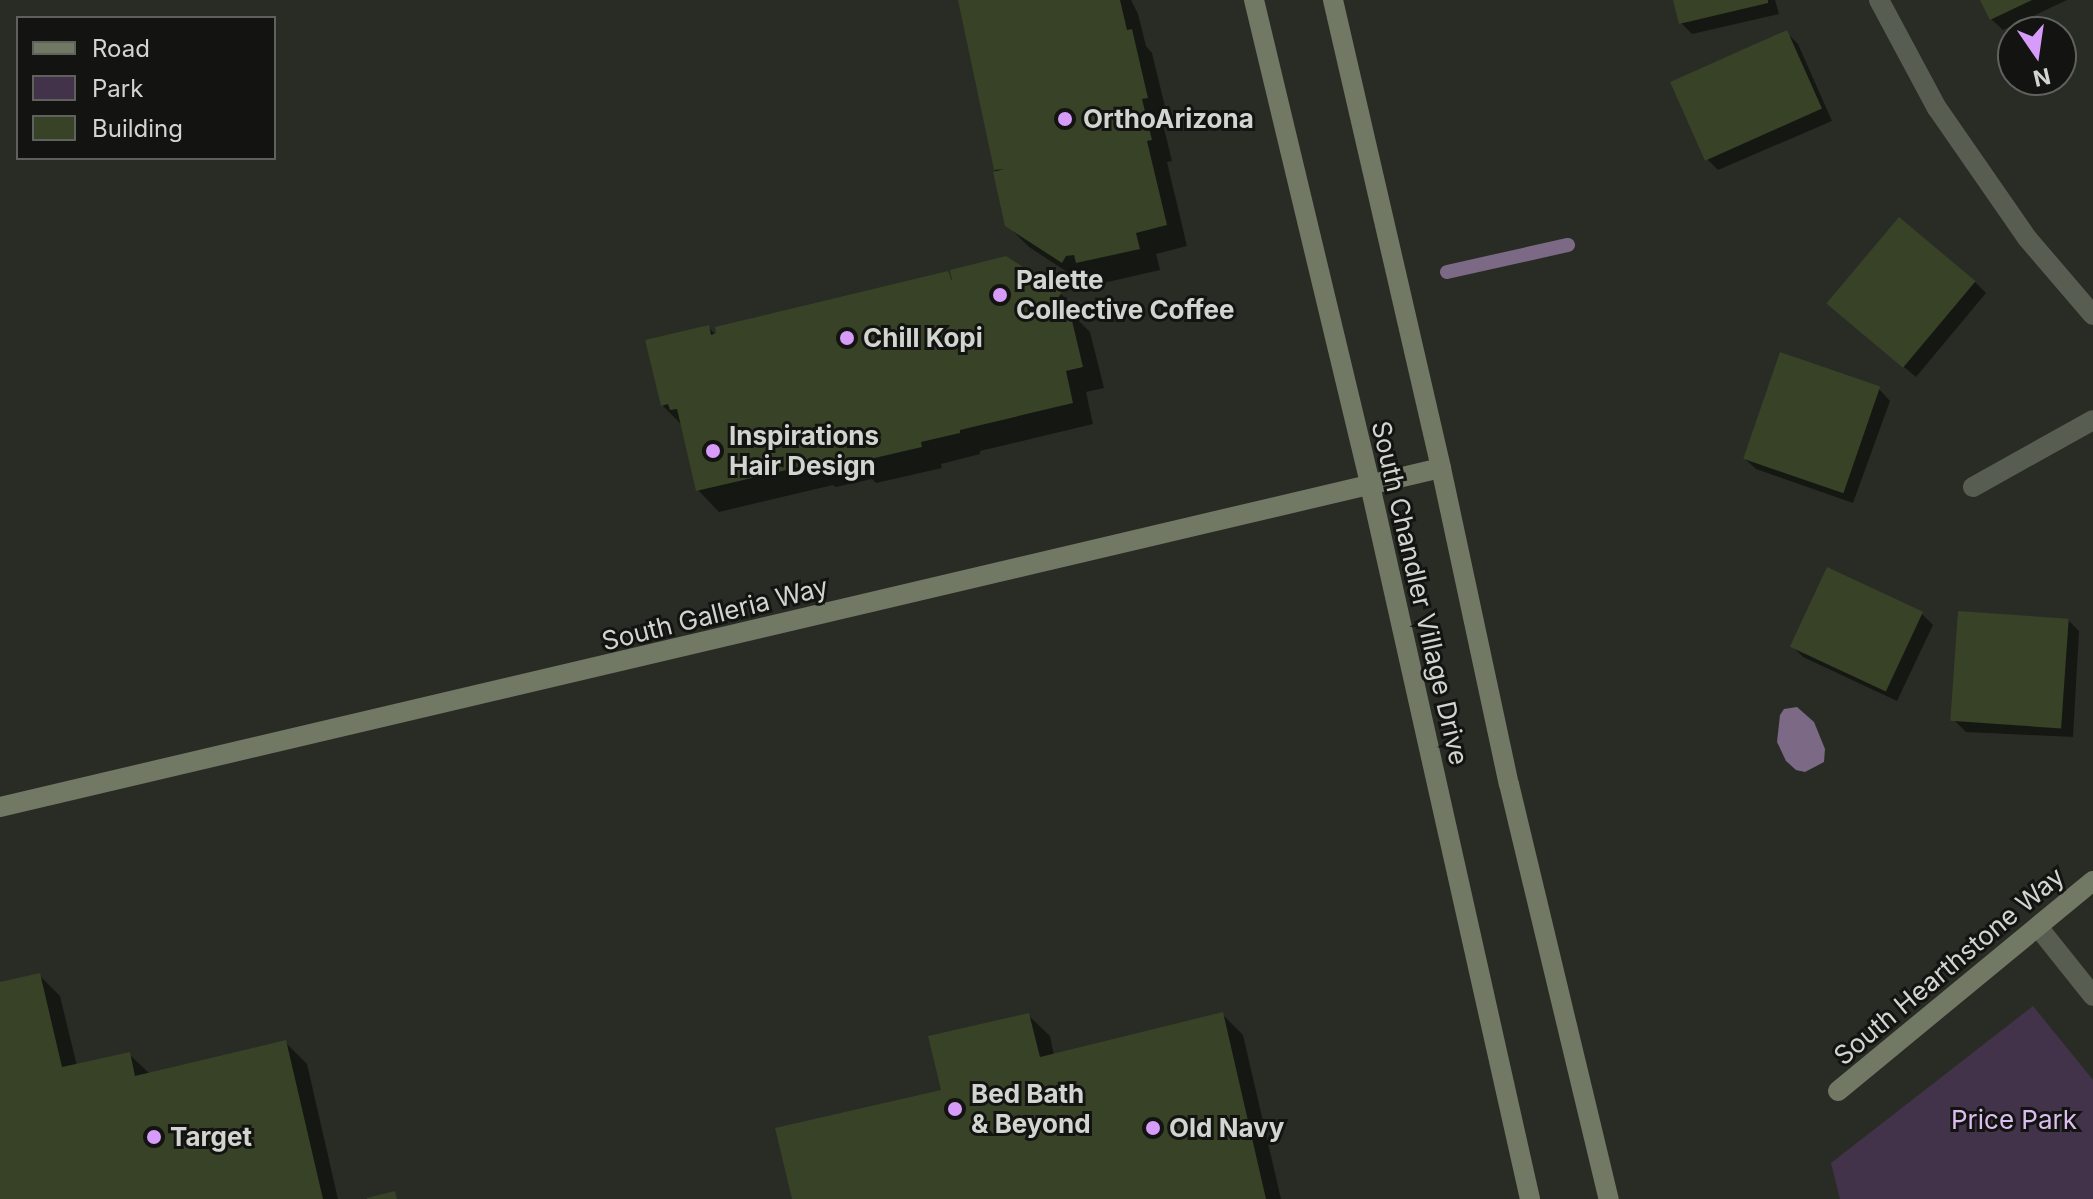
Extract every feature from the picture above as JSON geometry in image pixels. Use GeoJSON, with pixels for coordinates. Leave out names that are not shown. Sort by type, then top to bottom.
{"type":"FeatureCollection","features":[{"type":"Feature","properties":{"kind":"street","name":"South Chandler Village Drive"},"geometry":{"type":"LineString","coordinates":[[1254,0],[1370,485],[1530,1199]]}},
{"type":"Feature","properties":{"kind":"street","name":"South Chandler Village Drive"},"geometry":{"type":"LineString","coordinates":[[1333,0],[1441,468],[1509,784],[1609,1199]]}},
{"type":"Feature","properties":{"kind":"street"},"geometry":{"type":"LineString","coordinates":[[1879,0],[1937,108],[2027,238],[2093,315]]}},
{"type":"Feature","properties":{"kind":"street"},"geometry":{"type":"LineString","coordinates":[[1973,487],[2093,420]]}},
{"type":"Feature","properties":{"kind":"street","name":"South Galleria Way"},"geometry":{"type":"LineString","coordinates":[[0,807],[1441,468]]}},
{"type":"Feature","properties":{"kind":"street","name":"South Hearthstone Way"},"geometry":{"type":"LineString","coordinates":[[1838,1091],[2093,881]]}},
{"type":"Feature","properties":{"kind":"street"},"geometry":{"type":"LineString","coordinates":[[2038,927],[2093,996]]}},
{"type":"Feature","properties":{"kind":"green space","name":"Price Park"},"geometry":{"type":"Polygon","coordinates":[[[2033,1006],[2093,1080],[2093,1199],[1840,1199],[1831,1163],[2033,1006]]]}},
{"type":"Feature","properties":{"kind":"shaded area"},"geometry":{"type":"Polygon","coordinates":[[[1797,707],[1814,722],[1825,749],[1824,762],[1805,772],[1796,770],[1786,761],[1777,742],[1780,715],[1784,709],[1797,707]]]}},
{"type":"Feature","properties":{"kind":"building","name":"OrthoArizona"},"geometry":{"type":"Polygon","coordinates":[[[958,0],[1120,0],[1127,30],[1132,29],[1148,98],[1142,99],[1152,140],[1147,141],[1167,225],[1136,233],[1140,249],[1076,263],[1074,255],[1066,256],[1062,263],[1005,226],[993,172],[1004,169],[994,170],[958,0]]]}},
{"type":"Feature","properties":{"kind":"building"},"geometry":{"type":"Polygon","coordinates":[[[1673,0],[1768,0],[1768,3],[1679,24],[1673,0]]]}},
{"type":"Feature","properties":{"kind":"building"},"geometry":{"type":"Polygon","coordinates":[[[1980,0],[2032,0],[1997,16],[1990,20],[1980,0]]]}},
{"type":"Feature","properties":{"kind":"building"},"geometry":{"type":"Polygon","coordinates":[[[1787,30],[1822,109],[1705,161],[1670,82],[1787,30]]]}},
{"type":"Feature","properties":{"kind":"building"},"geometry":{"type":"Polygon","coordinates":[[[1899,217],[1976,281],[1903,368],[1826,304],[1899,217]]]}},
{"type":"Feature","properties":{"kind":"building"},"geometry":{"type":"Polygon","coordinates":[[[1006,256],[1062,292],[1057,300],[1060,310],[1069,308],[1083,367],[1066,371],[1073,403],[960,430],[960,433],[921,442],[922,447],[853,463],[852,458],[812,467],[812,464],[696,491],[677,409],[670,410],[668,404],[661,406],[645,340],[709,325],[711,335],[716,333],[715,327],[948,271],[952,281],[950,270],[1006,256]]]}},
{"type":"Feature","properties":{"kind":"building"},"geometry":{"type":"Polygon","coordinates":[[[1780,352],[1880,387],[1843,493],[1743,459],[1780,352]]]}},
{"type":"Feature","properties":{"kind":"building"},"geometry":{"type":"Polygon","coordinates":[[[1827,567],[1923,612],[1886,692],[1790,647],[1827,567]]]}},
{"type":"Feature","properties":{"kind":"building"},"geometry":{"type":"Polygon","coordinates":[[[1958,611],[2069,619],[2061,728],[1950,721],[1958,611]]]}},
{"type":"Feature","properties":{"kind":"building","name":"Target"},"geometry":{"type":"Polygon","coordinates":[[[40,973],[62,1067],[130,1052],[135,1076],[286,1040],[323,1199],[0,1199],[0,982],[40,973]]]}},
{"type":"Feature","properties":{"kind":"building"},"geometry":{"type":"Polygon","coordinates":[[[1223,1012],[1266,1199],[792,1199],[775,1128],[941,1090],[928,1036],[1029,1013],[1040,1057],[1223,1012]]]}},
{"type":"Feature","properties":{"kind":"building"},"geometry":{"type":"Polygon","coordinates":[[[395,1191],[397,1199],[367,1199],[367,1198],[395,1191]]]}},
{"type":"Feature","properties":{"kind":"waterway"},"geometry":{"type":"LineString","coordinates":[[1447,272],[1568,245]]}},
{"type":"Feature","properties":{"kind":"place","name":"OrthoArizona"},"geometry":{"type":"Point","coordinates":[1065,119]}},
{"type":"Feature","properties":{"kind":"place","name":"Palette Collective Coffee"},"geometry":{"type":"Point","coordinates":[1000,295]}},
{"type":"Feature","properties":{"kind":"place","name":"Chill Kopi"},"geometry":{"type":"Point","coordinates":[847,338]}},
{"type":"Feature","properties":{"kind":"place","name":"Inspirations Hair Design"},"geometry":{"type":"Point","coordinates":[713,451]}},
{"type":"Feature","properties":{"kind":"place","name":"Bed Bath & Beyond"},"geometry":{"type":"Point","coordinates":[955,1109]}},
{"type":"Feature","properties":{"kind":"place","name":"Old Navy"},"geometry":{"type":"Point","coordinates":[1153,1128]}},
{"type":"Feature","properties":{"kind":"place","name":"Target"},"geometry":{"type":"Point","coordinates":[154,1137]}}]}
